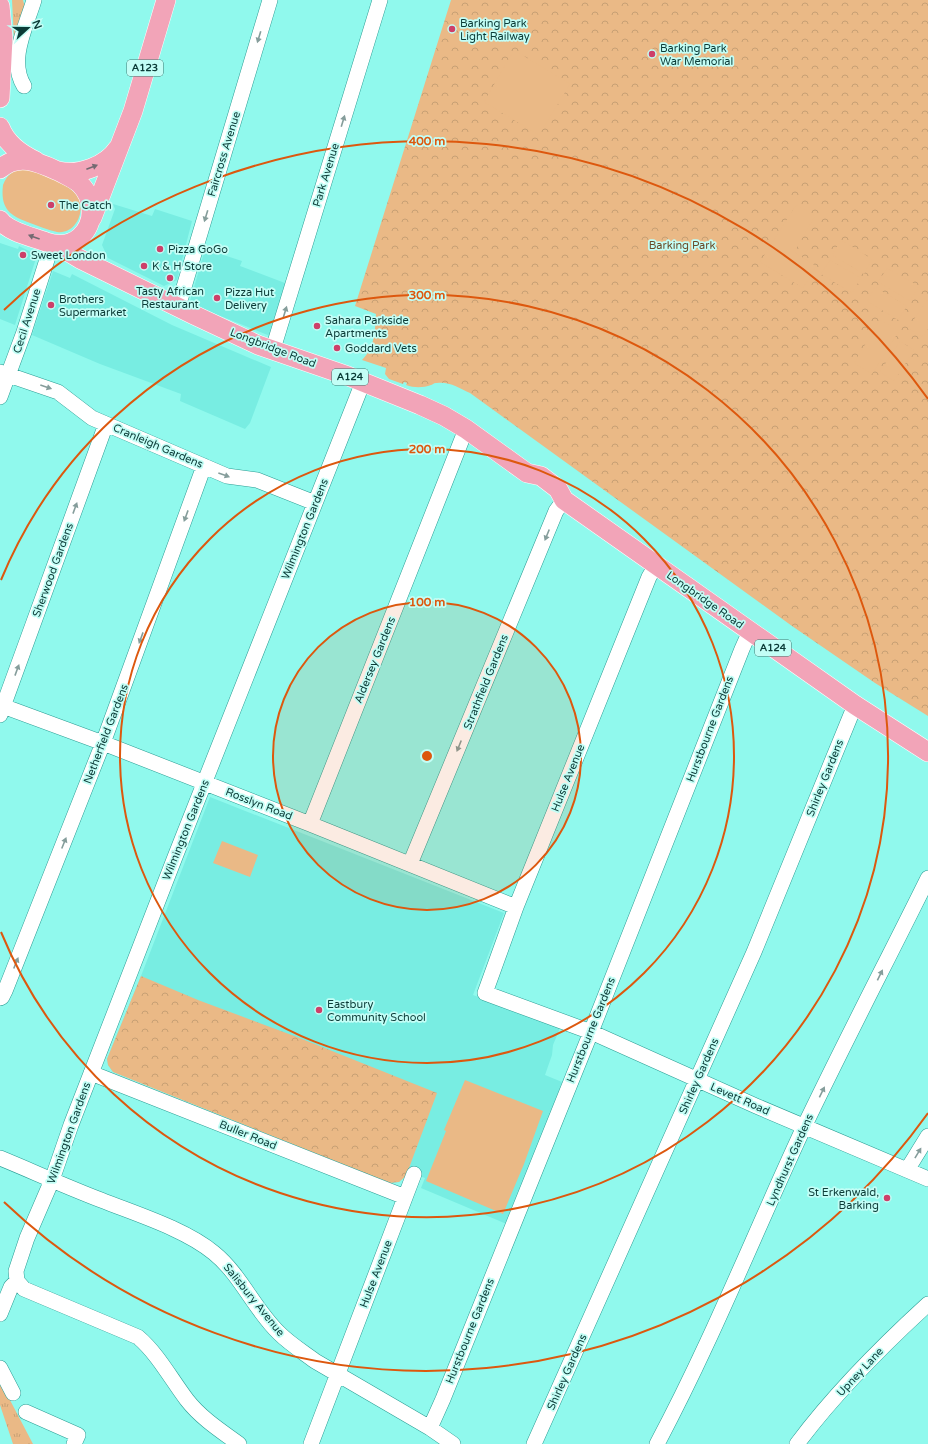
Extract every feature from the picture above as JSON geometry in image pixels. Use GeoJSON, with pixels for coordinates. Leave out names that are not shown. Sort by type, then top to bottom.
{"type":"FeatureCollection","features":[{"type":"Feature","properties":{"kind":"main road","name":"A123"},"geometry":{"type":"LineString","coordinates":[[89,224],[133,110],[166,0]]}},
{"type":"Feature","properties":{"kind":"main road"},"geometry":{"type":"LineString","coordinates":[[0,6],[3,44],[0,98]]}},
{"type":"Feature","properties":{"kind":"main road"},"geometry":{"type":"LineString","coordinates":[[0,127],[11,144],[26,156],[46,166]]}},
{"type":"Feature","properties":{"kind":"main road","name":"A123"},"geometry":{"type":"LineString","coordinates":[[46,166],[72,172],[86,170],[100,164],[116,152],[123,136]]}},
{"type":"Feature","properties":{"kind":"main road"},"geometry":{"type":"LineString","coordinates":[[0,169],[11,162],[21,160],[32,160],[46,166]]}},
{"type":"Feature","properties":{"kind":"main road","name":"Longbridge Road"},"geometry":{"type":"LineString","coordinates":[[46,166],[72,178],[84,189],[92,209],[89,224],[88,244],[96,264],[103,270]]}},
{"type":"Feature","properties":{"kind":"main road"},"geometry":{"type":"LineString","coordinates":[[55,245],[73,242],[81,236],[89,224]]}},
{"type":"Feature","properties":{"kind":"main road","name":"Longbridge Road"},"geometry":{"type":"LineString","coordinates":[[4,226],[55,245],[177,307],[258,345],[420,404],[466,429],[527,473],[541,476],[558,489],[564,500],[855,705],[928,752]]}},
{"type":"Feature","properties":{"kind":"street"},"geometry":{"type":"LineString","coordinates":[[24,86],[20,79],[17,67],[18,50],[34,0]]}},
{"type":"Feature","properties":{"kind":"street","name":"Faircross Avenue"},"geometry":{"type":"LineString","coordinates":[[177,307],[270,0]]}},
{"type":"Feature","properties":{"kind":"street","name":"Park Avenue"},"geometry":{"type":"LineString","coordinates":[[273,350],[380,0]]}},
{"type":"Feature","properties":{"kind":"street","name":"Cecil Avenue"},"geometry":{"type":"LineString","coordinates":[[0,397],[4,373],[55,245]]}},
{"type":"Feature","properties":{"kind":"street","name":"Cranleigh Gardens"},"geometry":{"type":"LineString","coordinates":[[4,373],[58,392],[92,418],[227,476],[257,480],[315,503]]}},
{"type":"Feature","properties":{"kind":"street","name":"Wilmington Gardens"},"geometry":{"type":"LineString","coordinates":[[0,1314],[11,1287],[17,1281],[16,1271],[27,1238],[52,1180],[91,1073],[175,857],[363,382]]}},
{"type":"Feature","properties":{"kind":"street","name":"Sherwood Gardens"},"geometry":{"type":"LineString","coordinates":[[1,709],[106,424]]}},
{"type":"Feature","properties":{"kind":"street","name":"Aldersey Gardens"},"geometry":{"type":"LineString","coordinates":[[310,824],[466,429]]}},
{"type":"Feature","properties":{"kind":"street","name":"Netherfield Gardens"},"geometry":{"type":"LineString","coordinates":[[0,998],[5,991],[103,743],[204,466]]}},
{"type":"Feature","properties":{"kind":"street","name":"Strathfield Gardens"},"geometry":{"type":"LineString","coordinates":[[410,864],[556,511],[564,500]]}},
{"type":"Feature","properties":{"kind":"street","name":"Hulse Avenue"},"geometry":{"type":"LineString","coordinates":[[485,993],[516,907],[649,577],[656,565]]}},
{"type":"Feature","properties":{"kind":"street","name":"Hurstbourne Gardens"},"geometry":{"type":"LineString","coordinates":[[430,1428],[591,1032],[750,631]]}},
{"type":"Feature","properties":{"kind":"street","name":"Shirley Gardens"},"geometry":{"type":"LineString","coordinates":[[534,1444],[757,945],[855,705]]}},
{"type":"Feature","properties":{"kind":"street","name":"Rosslyn Road"},"geometry":{"type":"LineString","coordinates":[[1,709],[103,743],[516,907]]}},
{"type":"Feature","properties":{"kind":"street","name":"Lyndhurst Gardens"},"geometry":{"type":"LineString","coordinates":[[657,1444],[682,1397],[720,1316],[804,1127],[928,878]]}},
{"type":"Feature","properties":{"kind":"street","name":"Levett Road"},"geometry":{"type":"LineString","coordinates":[[485,993],[591,1032],[804,1127],[928,1179]]}},
{"type":"Feature","properties":{"kind":"street","name":"Buller Road"},"geometry":{"type":"LineString","coordinates":[[91,1073],[405,1197]]}},
{"type":"Feature","properties":{"kind":"street"},"geometry":{"type":"LineString","coordinates":[[907,1170],[928,1136]]}},
{"type":"Feature","properties":{"kind":"street","name":"Salisbury Avenue"},"geometry":{"type":"LineString","coordinates":[[0,1158],[183,1234],[212,1252],[227,1264],[279,1333],[315,1361],[430,1428],[453,1444]]}},
{"type":"Feature","properties":{"kind":"street","name":"Hulse Avenue"},"geometry":{"type":"LineString","coordinates":[[311,1444],[414,1174]]}},
{"type":"Feature","properties":{"kind":"street"},"geometry":{"type":"LineString","coordinates":[[17,1281],[24,1289],[138,1337],[148,1345],[188,1401],[211,1424],[238,1444]]}},
{"type":"Feature","properties":{"kind":"street","name":"Upney Lane"},"geometry":{"type":"LineString","coordinates":[[797,1444],[813,1423],[891,1338],[928,1304]]}},
{"type":"Feature","properties":{"kind":"street"},"geometry":{"type":"LineString","coordinates":[[0,1368],[13,1393]]}},
{"type":"Feature","properties":{"kind":"street"},"geometry":{"type":"LineString","coordinates":[[26,1412],[78,1434],[74,1444]]}},
{"type":"Feature","properties":{"kind":"shaded area"},"geometry":{"type":"Polygon","coordinates":[[[113,204],[152,216],[155,209],[192,221],[177,280],[164,286],[108,258],[102,245],[115,209],[113,204]]]}},
{"type":"Feature","properties":{"kind":"shaded area"},"geometry":{"type":"Polygon","coordinates":[[[0,243],[18,249],[19,246],[37,255],[15,325],[0,319],[0,243]]]}},
{"type":"Feature","properties":{"kind":"shaded area"},"geometry":{"type":"Polygon","coordinates":[[[205,249],[242,261],[240,266],[285,283],[270,336],[208,311],[190,301],[205,249]]]}},
{"type":"Feature","properties":{"kind":"shaded area"},"geometry":{"type":"Polygon","coordinates":[[[53,271],[70,278],[72,274],[172,325],[271,367],[250,423],[245,429],[180,401],[181,394],[100,364],[32,335],[53,271]]]}},
{"type":"Feature","properties":{"kind":"shaded area","name":"Eastbury Community School"},"geometry":{"type":"Polygon","coordinates":[[[210,797],[504,913],[473,995],[560,1028],[553,1045],[552,1055],[545,1075],[562,1082],[509,1225],[421,1188],[425,1178],[407,1172],[399,1182],[113,1072],[108,1065],[107,1059],[141,976],[210,797]]]}},
{"type":"Feature","properties":{"kind":"green space"},"geometry":{"type":"Polygon","coordinates":[[[12,0],[23,0],[24,4],[28,6],[14,40],[12,0]]]}},
{"type":"Feature","properties":{"kind":"green space","name":"Barking Park"},"geometry":{"type":"Polygon","coordinates":[[[451,0],[928,0],[928,716],[875,683],[792,626],[470,393],[454,385],[445,383],[435,383],[422,387],[409,386],[406,385],[407,383],[404,382],[403,384],[389,379],[385,374],[386,368],[362,360],[370,350],[372,344],[375,333],[376,314],[355,306],[451,0]]]}},
{"type":"Feature","properties":{"kind":"green space"},"geometry":{"type":"Polygon","coordinates":[[[514,50],[570,84],[539,135],[484,102],[514,50]]]}},
{"type":"Feature","properties":{"kind":"green space"},"geometry":{"type":"Polygon","coordinates":[[[23,168],[58,181],[75,193],[79,199],[80,212],[75,225],[64,232],[57,232],[17,218],[8,211],[3,200],[3,185],[10,174],[23,168]]]}},
{"type":"Feature","properties":{"kind":"green space"},"geometry":{"type":"Polygon","coordinates":[[[796,205],[815,216],[794,252],[816,266],[803,288],[760,262],[796,205]]]}},
{"type":"Feature","properties":{"kind":"green space"},"geometry":{"type":"Polygon","coordinates":[[[841,240],[872,259],[864,274],[832,255],[841,240]]]}},
{"type":"Feature","properties":{"kind":"green space"},"geometry":{"type":"Polygon","coordinates":[[[830,260],[861,278],[852,293],[821,274],[830,260]]]}},
{"type":"Feature","properties":{"kind":"green space"},"geometry":{"type":"Polygon","coordinates":[[[887,268],[919,286],[910,301],[878,282],[887,268]]]}},
{"type":"Feature","properties":{"kind":"green space"},"geometry":{"type":"Polygon","coordinates":[[[875,287],[907,306],[898,320],[867,301],[875,287]]]}},
{"type":"Feature","properties":{"kind":"green space"},"geometry":{"type":"Polygon","coordinates":[[[928,299],[928,329],[922,337],[908,328],[928,299]]]}},
{"type":"Feature","properties":{"kind":"green space"},"geometry":{"type":"Polygon","coordinates":[[[880,320],[899,331],[872,374],[854,363],[880,320]]]}},
{"type":"Feature","properties":{"kind":"green space"},"geometry":{"type":"Polygon","coordinates":[[[900,341],[914,350],[894,381],[880,372],[900,341]]]}},
{"type":"Feature","properties":{"kind":"green space"},"geometry":{"type":"Polygon","coordinates":[[[222,841],[258,855],[250,877],[213,863],[222,841]]]}},
{"type":"Feature","properties":{"kind":"green space"},"geometry":{"type":"Polygon","coordinates":[[[141,976],[198,1000],[297,1037],[437,1093],[406,1176],[399,1182],[389,1183],[113,1072],[108,1065],[107,1059],[141,976]]]}},
{"type":"Feature","properties":{"kind":"green space"},"geometry":{"type":"Polygon","coordinates":[[[465,1080],[543,1111],[524,1164],[503,1214],[426,1181],[446,1131],[444,1130],[465,1080]]]}},
{"type":"Feature","properties":{"kind":"green space"},"geometry":{"type":"Polygon","coordinates":[[[0,1381],[33,1444],[13,1444],[0,1405],[0,1381]]]}},
{"type":"Feature","properties":{"kind":"place","name":"Barking Park Light Railway"},"geometry":{"type":"Point","coordinates":[452,29]}},
{"type":"Feature","properties":{"kind":"place","name":"Barking Park War Memorial"},"geometry":{"type":"Point","coordinates":[652,54]}},
{"type":"Feature","properties":{"kind":"place","name":"The Catch"},"geometry":{"type":"Point","coordinates":[51,205]}},
{"type":"Feature","properties":{"kind":"place","name":"Pizza GoGo"},"geometry":{"type":"Point","coordinates":[160,249]}},
{"type":"Feature","properties":{"kind":"place","name":"Sweet London"},"geometry":{"type":"Point","coordinates":[23,255]}},
{"type":"Feature","properties":{"kind":"place","name":"K & H Store"},"geometry":{"type":"Point","coordinates":[144,266]}},
{"type":"Feature","properties":{"kind":"place","name":"Tasty African Restaurant"},"geometry":{"type":"Point","coordinates":[170,278]}},
{"type":"Feature","properties":{"kind":"place","name":"Pizza Hut Delivery"},"geometry":{"type":"Point","coordinates":[217,298]}},
{"type":"Feature","properties":{"kind":"place","name":"Brothers Supermarket"},"geometry":{"type":"Point","coordinates":[51,305]}},
{"type":"Feature","properties":{"kind":"place","name":"Sahara Parkside Apartments"},"geometry":{"type":"Point","coordinates":[317,326]}},
{"type":"Feature","properties":{"kind":"place","name":"Goddard Vets"},"geometry":{"type":"Point","coordinates":[337,348]}},
{"type":"Feature","properties":{"kind":"place","name":"Eastbury Community School"},"geometry":{"type":"Point","coordinates":[319,1010]}},
{"type":"Feature","properties":{"kind":"place","name":"St Erkenwald, Barking"},"geometry":{"type":"Point","coordinates":[887,1198]}}]}
